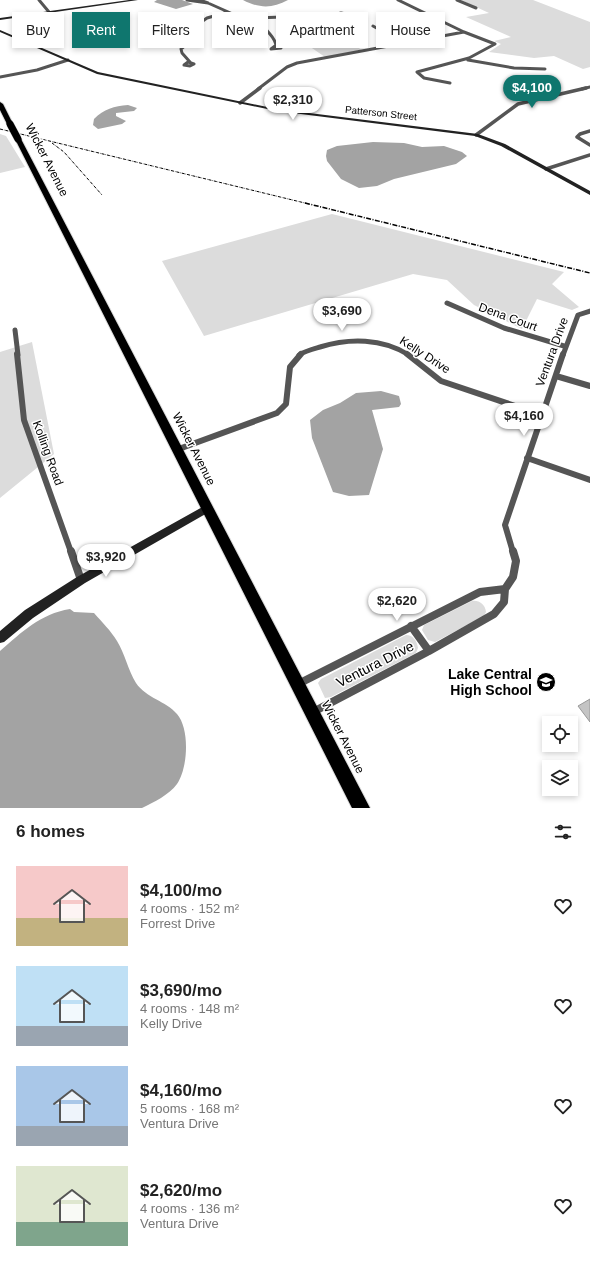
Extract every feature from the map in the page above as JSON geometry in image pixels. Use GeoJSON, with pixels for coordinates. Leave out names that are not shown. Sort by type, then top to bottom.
{"type":"FeatureCollection","features":[{"type":"Feature","properties":{"kind":"highway","name":"Wicker Avenue"},"geometry":{"type":"LineString","coordinates":[[0,104],[206,509],[313,712],[361,808]]}},
{"type":"Feature","properties":{"kind":"street"},"geometry":{"type":"LineString","coordinates":[[39,0],[49,12],[136,0]]}},
{"type":"Feature","properties":{"kind":"street"},"geometry":{"type":"LineString","coordinates":[[187,0],[208,3]]}},
{"type":"Feature","properties":{"kind":"street"},"geometry":{"type":"LineString","coordinates":[[194,2],[199,0],[228,12]]}},
{"type":"Feature","properties":{"kind":"street"},"geometry":{"type":"LineString","coordinates":[[398,0],[464,32],[495,44],[481,54],[468,60],[424,69],[417,72],[424,78],[450,83]]}},
{"type":"Feature","properties":{"kind":"street"},"geometry":{"type":"LineString","coordinates":[[457,0],[476,8]]}},
{"type":"Feature","properties":{"kind":"street"},"geometry":{"type":"LineString","coordinates":[[0,19],[12,17]]}},
{"type":"Feature","properties":{"kind":"street"},"geometry":{"type":"LineString","coordinates":[[190,62],[182,53],[181,49],[194,38],[197,25],[207,18],[212,17]]}},
{"type":"Feature","properties":{"kind":"street","name":"Patterson Street"},"geometry":{"type":"LineString","coordinates":[[0,31],[97,73],[240,103],[291,112],[476,135],[502,145],[590,193]]}},
{"type":"Feature","properties":{"kind":"street"},"geometry":{"type":"LineString","coordinates":[[445,36],[464,32]]}},
{"type":"Feature","properties":{"kind":"street"},"geometry":{"type":"LineString","coordinates":[[268,34],[274,39],[276,46]]}},
{"type":"Feature","properties":{"kind":"street"},"geometry":{"type":"LineString","coordinates":[[240,103],[287,67],[383,48]]}},
{"type":"Feature","properties":{"kind":"street"},"geometry":{"type":"LineString","coordinates":[[0,77],[37,70],[68,60]]}},
{"type":"Feature","properties":{"kind":"street"},"geometry":{"type":"LineString","coordinates":[[468,60],[514,68],[545,69]]}},
{"type":"Feature","properties":{"kind":"street"},"geometry":{"type":"LineString","coordinates":[[476,135],[518,104],[590,87]]}},
{"type":"Feature","properties":{"kind":"street"},"geometry":{"type":"LineString","coordinates":[[590,131],[580,134],[577,137],[590,145]]}},
{"type":"Feature","properties":{"kind":"street"},"geometry":{"type":"LineString","coordinates":[[546,169],[590,155]]}},
{"type":"Feature","properties":{"kind":"street","name":"Dena Court"},"geometry":{"type":"LineString","coordinates":[[447,303],[504,328],[564,346]]}},
{"type":"Feature","properties":{"kind":"street","name":"Ventura Drive"},"geometry":{"type":"LineString","coordinates":[[313,712],[429,651],[494,614],[504,602],[505,589],[513,577],[516,561],[505,525],[556,376],[564,346],[578,315],[590,311]]}},
{"type":"Feature","properties":{"kind":"street","name":"Kolling Road"},"geometry":{"type":"LineString","coordinates":[[15,330],[24,420],[81,580]]}},
{"type":"Feature","properties":{"kind":"street","name":"Kelly Drive"},"geometry":{"type":"LineString","coordinates":[[176,450],[277,413],[286,404],[290,367],[295,359],[302,353],[336,342],[363,340],[396,347],[416,360],[441,381],[542,415]]}},
{"type":"Feature","properties":{"kind":"street"},"geometry":{"type":"LineString","coordinates":[[556,376],[590,386]]}},
{"type":"Feature","properties":{"kind":"street"},"geometry":{"type":"LineString","coordinates":[[527,458],[590,480]]}},
{"type":"Feature","properties":{"kind":"street"},"geometry":{"type":"LineString","coordinates":[[0,638],[29,614],[81,580],[206,509]]}},
{"type":"Feature","properties":{"kind":"street","name":"Ventura Drive"},"geometry":{"type":"LineString","coordinates":[[298,684],[480,592],[505,589]]}},
{"type":"Feature","properties":{"kind":"street","name":"Ventura Drive"},"geometry":{"type":"LineString","coordinates":[[412,626],[429,651]]}},
{"type":"Feature","properties":{"kind":"shaded area"},"geometry":{"type":"Polygon","coordinates":[[[157,0],[182,0],[193,4],[176,9],[154,2],[157,0]]]}},
{"type":"Feature","properties":{"kind":"shaded area"},"geometry":{"type":"Polygon","coordinates":[[[243,0],[288,0],[276,5],[260,6],[243,0]]]}},
{"type":"Feature","properties":{"kind":"shaded area"},"geometry":{"type":"Polygon","coordinates":[[[461,0],[533,0],[590,22],[590,67],[583,69],[554,56],[534,58],[489,52],[501,44],[494,41],[511,37],[466,17],[489,13],[461,0]]]}},
{"type":"Feature","properties":{"kind":"shaded area"},"geometry":{"type":"Polygon","coordinates":[[[312,48],[359,48],[362,50],[325,57],[312,48]]]}},
{"type":"Feature","properties":{"kind":"shaded area"},"geometry":{"type":"Polygon","coordinates":[[[128,105],[137,108],[134,111],[116,113],[116,116],[126,121],[122,124],[98,129],[93,125],[94,119],[105,110],[128,105]]]}},
{"type":"Feature","properties":{"kind":"shaded area"},"geometry":{"type":"Polygon","coordinates":[[[0,134],[6,136],[25,167],[0,173],[0,134]]]}},
{"type":"Feature","properties":{"kind":"shaded area"},"geometry":{"type":"Polygon","coordinates":[[[373,142],[404,143],[422,147],[444,146],[462,152],[467,156],[456,164],[394,179],[377,186],[359,188],[341,179],[327,161],[327,150],[337,146],[373,142]]]}},
{"type":"Feature","properties":{"kind":"shaded area"},"geometry":{"type":"Polygon","coordinates":[[[332,214],[564,272],[552,284],[579,307],[572,310],[537,299],[522,329],[474,305],[447,280],[413,274],[204,336],[162,261],[332,214]]]}},
{"type":"Feature","properties":{"kind":"shaded area"},"geometry":{"type":"Polygon","coordinates":[[[32,342],[54,454],[0,498],[0,352],[32,342]]]}},
{"type":"Feature","properties":{"kind":"shaded area"},"geometry":{"type":"Polygon","coordinates":[[[381,391],[399,396],[401,404],[399,407],[372,410],[383,449],[369,495],[349,496],[333,492],[312,438],[310,420],[323,410],[340,403],[356,393],[381,391]]]}},
{"type":"Feature","properties":{"kind":"shaded area"},"geometry":{"type":"Polygon","coordinates":[[[472,601],[479,602],[483,605],[486,612],[484,616],[435,642],[428,640],[422,630],[424,625],[472,601]]]}},
{"type":"Feature","properties":{"kind":"shaded area"},"geometry":{"type":"Polygon","coordinates":[[[70,609],[74,612],[94,613],[117,641],[136,683],[150,696],[177,714],[184,729],[186,749],[181,777],[170,792],[142,808],[0,808],[0,651],[40,619],[59,611],[70,609]]]}},
{"type":"Feature","properties":{"kind":"shaded area"},"geometry":{"type":"Polygon","coordinates":[[[406,635],[413,637],[416,641],[418,648],[416,653],[331,697],[325,698],[318,683],[321,679],[406,635]]]}},
{"type":"Feature","properties":{"kind":"building"},"geometry":{"type":"Polygon","coordinates":[[[590,699],[590,722],[578,706],[590,699]]]}},
{"type":"Feature","properties":{"kind":"railway"},"geometry":{"type":"LineString","coordinates":[[0,129],[309,204]]}},
{"type":"Feature","properties":{"kind":"railway"},"geometry":{"type":"LineString","coordinates":[[52,143],[64,152],[102,195]]}},
{"type":"Feature","properties":{"kind":"railway"},"geometry":{"type":"LineString","coordinates":[[305,203],[590,273]]}},
{"type":"Feature","properties":{"kind":"place","name":"Lake Central High School"},"geometry":{"type":"Point","coordinates":[546,682]}}]}
